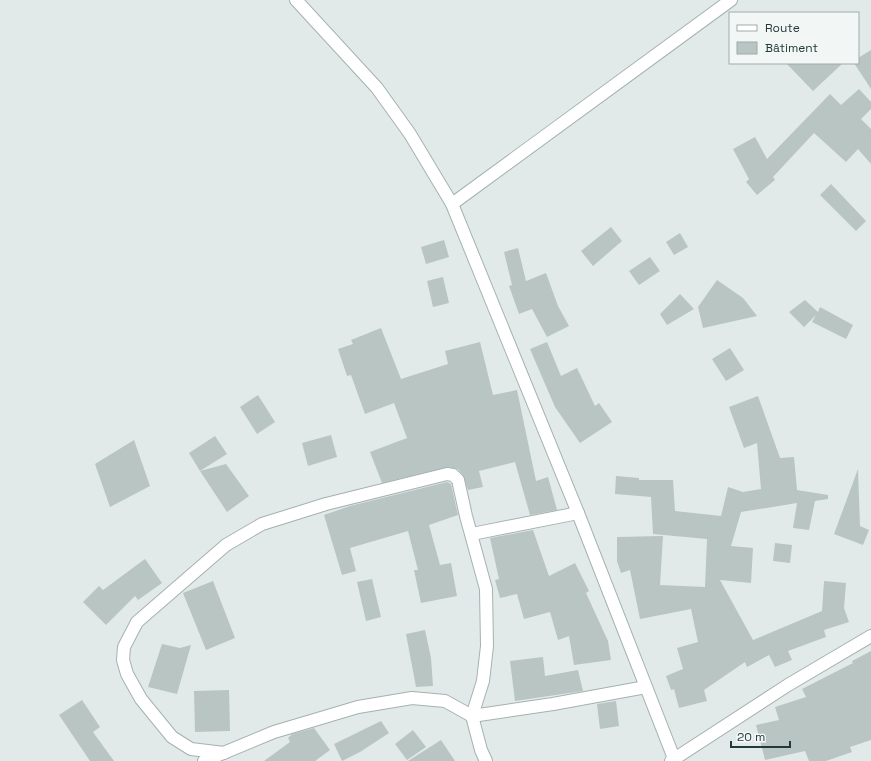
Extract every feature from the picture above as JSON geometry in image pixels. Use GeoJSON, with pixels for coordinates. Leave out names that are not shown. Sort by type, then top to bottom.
{"type":"FeatureCollection","features":[{"type":"Feature","properties":{"kind":"street"},"geometry":{"type":"LineString","coordinates":[[296,0],[377,88],[410,134],[452,204],[578,513],[674,760],[788,685],[871,636]]}},
{"type":"Feature","properties":{"kind":"street"},"geometry":{"type":"LineString","coordinates":[[452,204],[732,0]]}},
{"type":"Feature","properties":{"kind":"street"},"geometry":{"type":"LineString","coordinates":[[224,753],[191,749],[172,737],[141,699],[127,674],[123,660],[124,647],[137,622],[226,545],[262,524],[326,504],[434,475],[447,474],[454,475],[458,480],[486,589],[487,646],[483,681],[472,716],[480,750],[486,761]]}},
{"type":"Feature","properties":{"kind":"street"},"geometry":{"type":"LineString","coordinates":[[472,534],[578,513]]}},
{"type":"Feature","properties":{"kind":"street"},"geometry":{"type":"LineString","coordinates":[[204,761],[274,732],[358,707],[404,700],[445,701],[472,716],[553,704],[646,687]]}},
{"type":"Feature","properties":{"kind":"building"},"geometry":{"type":"Polygon","coordinates":[[[871,50],[871,89],[855,64],[859,64],[859,57],[871,50]]]}},
{"type":"Feature","properties":{"kind":"building"},"geometry":{"type":"Polygon","coordinates":[[[787,64],[842,64],[813,91],[787,64]]]}},
{"type":"Feature","properties":{"kind":"building"},"geometry":{"type":"Polygon","coordinates":[[[859,89],[871,102],[871,109],[861,119],[871,129],[871,164],[858,149],[846,162],[814,133],[773,177],[775,180],[757,195],[746,182],[749,179],[733,149],[755,137],[767,159],[830,94],[841,105],[859,89]]]}},
{"type":"Feature","properties":{"kind":"building"},"geometry":{"type":"Polygon","coordinates":[[[831,184],[866,221],[856,231],[820,195],[831,184]]]}},
{"type":"Feature","properties":{"kind":"building"},"geometry":{"type":"Polygon","coordinates":[[[611,227],[622,241],[593,266],[581,251],[611,227]]]}},
{"type":"Feature","properties":{"kind":"building"},"geometry":{"type":"Polygon","coordinates":[[[680,233],[688,247],[674,255],[666,242],[680,233]]]}},
{"type":"Feature","properties":{"kind":"building"},"geometry":{"type":"Polygon","coordinates":[[[444,240],[449,257],[426,264],[421,247],[444,240]]]}},
{"type":"Feature","properties":{"kind":"building"},"geometry":{"type":"Polygon","coordinates":[[[518,248],[526,281],[546,273],[558,306],[569,326],[547,337],[532,309],[519,314],[509,286],[512,285],[504,252],[518,248]]]}},
{"type":"Feature","properties":{"kind":"building"},"geometry":{"type":"Polygon","coordinates":[[[650,257],[660,271],[639,285],[629,271],[650,257]]]}},
{"type":"Feature","properties":{"kind":"building"},"geometry":{"type":"Polygon","coordinates":[[[443,277],[449,303],[433,307],[427,281],[443,277]]]}},
{"type":"Feature","properties":{"kind":"building"},"geometry":{"type":"Polygon","coordinates":[[[717,280],[743,298],[757,316],[703,328],[698,307],[717,280]]]}},
{"type":"Feature","properties":{"kind":"building"},"geometry":{"type":"Polygon","coordinates":[[[680,294],[694,309],[667,325],[660,314],[680,294]]]}},
{"type":"Feature","properties":{"kind":"building"},"geometry":{"type":"Polygon","coordinates":[[[805,300],[818,312],[820,307],[853,325],[846,339],[812,322],[816,315],[804,327],[789,312],[805,300]]]}},
{"type":"Feature","properties":{"kind":"building"},"geometry":{"type":"Polygon","coordinates":[[[381,328],[401,379],[448,364],[445,351],[480,342],[493,395],[517,390],[536,481],[548,477],[557,510],[530,515],[515,462],[479,471],[483,487],[468,490],[463,475],[458,469],[448,467],[382,483],[370,452],[407,438],[394,403],[365,414],[351,375],[347,376],[338,349],[353,344],[351,340],[381,328]]]}},
{"type":"Feature","properties":{"kind":"building"},"geometry":{"type":"Polygon","coordinates":[[[547,342],[561,376],[577,368],[595,406],[599,403],[612,422],[580,443],[555,407],[530,349],[547,342]]]}},
{"type":"Feature","properties":{"kind":"building"},"geometry":{"type":"Polygon","coordinates":[[[730,348],[744,370],[726,381],[712,359],[730,348]]]}},
{"type":"Feature","properties":{"kind":"building"},"geometry":{"type":"Polygon","coordinates":[[[258,395],[275,422],[257,434],[240,407],[258,395]]]}},
{"type":"Feature","properties":{"kind":"building"},"geometry":{"type":"Polygon","coordinates":[[[758,396],[780,458],[794,457],[797,490],[828,495],[828,499],[815,501],[809,530],[793,528],[797,503],[741,512],[731,546],[753,548],[751,583],[720,580],[753,640],[822,611],[824,581],[846,583],[844,608],[849,622],[824,630],[826,637],[788,651],[792,660],[775,667],[769,655],[747,667],[745,662],[704,690],[707,701],[679,708],[674,689],[671,690],[666,676],[683,669],[677,648],[698,642],[691,609],[640,619],[630,570],[621,573],[617,561],[617,537],[663,536],[660,585],[705,587],[707,539],[653,534],[651,497],[615,494],[616,476],[639,478],[639,480],[673,480],[675,511],[721,516],[728,487],[743,492],[761,489],[757,443],[744,448],[729,407],[758,396]]]}},
{"type":"Feature","properties":{"kind":"building"},"geometry":{"type":"Polygon","coordinates":[[[331,435],[337,457],[308,466],[302,443],[331,435]]]}},
{"type":"Feature","properties":{"kind":"building"},"geometry":{"type":"Polygon","coordinates":[[[215,436],[227,454],[200,471],[189,453],[215,436]]]}},
{"type":"Feature","properties":{"kind":"building"},"geometry":{"type":"Polygon","coordinates":[[[134,440],[150,486],[110,507],[95,464],[134,440]]]}},
{"type":"Feature","properties":{"kind":"building"},"geometry":{"type":"Polygon","coordinates":[[[226,464],[249,496],[227,512],[200,471],[226,464]]]}},
{"type":"Feature","properties":{"kind":"building"},"geometry":{"type":"Polygon","coordinates":[[[858,469],[860,526],[869,530],[863,545],[834,534],[858,469]]]}},
{"type":"Feature","properties":{"kind":"building"},"geometry":{"type":"Polygon","coordinates":[[[447,482],[451,484],[458,515],[429,525],[440,565],[451,563],[457,596],[421,603],[414,570],[418,570],[408,531],[350,548],[356,571],[342,575],[324,515],[350,506],[447,482]]]}},
{"type":"Feature","properties":{"kind":"building"},"geometry":{"type":"Polygon","coordinates":[[[533,530],[549,576],[575,563],[589,591],[586,593],[608,641],[611,660],[574,665],[569,636],[558,640],[550,612],[524,619],[517,594],[500,598],[495,580],[499,579],[490,538],[533,530]]]}},
{"type":"Feature","properties":{"kind":"building"},"geometry":{"type":"Polygon","coordinates":[[[775,543],[792,545],[790,563],[773,561],[775,543]]]}},
{"type":"Feature","properties":{"kind":"building"},"geometry":{"type":"Polygon","coordinates":[[[145,559],[162,583],[138,600],[135,596],[106,625],[83,602],[99,586],[103,590],[145,559]]]}},
{"type":"Feature","properties":{"kind":"building"},"geometry":{"type":"Polygon","coordinates":[[[372,579],[381,617],[366,621],[357,582],[372,579]]]}},
{"type":"Feature","properties":{"kind":"building"},"geometry":{"type":"Polygon","coordinates":[[[213,581],[235,638],[206,650],[183,593],[213,581]]]}},
{"type":"Feature","properties":{"kind":"building"},"geometry":{"type":"Polygon","coordinates":[[[425,630],[431,658],[433,686],[416,687],[406,634],[425,630]]]}},
{"type":"Feature","properties":{"kind":"building"},"geometry":{"type":"Polygon","coordinates":[[[162,644],[180,648],[191,645],[177,694],[148,687],[162,644]]]}},
{"type":"Feature","properties":{"kind":"building"},"geometry":{"type":"Polygon","coordinates":[[[871,651],[871,740],[850,747],[852,752],[826,761],[809,761],[805,751],[765,760],[756,725],[779,720],[775,707],[806,697],[802,689],[853,663],[852,661],[871,651]]]}},
{"type":"Feature","properties":{"kind":"building"},"geometry":{"type":"Polygon","coordinates":[[[543,657],[545,676],[578,670],[583,691],[515,701],[510,661],[543,657]]]}},
{"type":"Feature","properties":{"kind":"building"},"geometry":{"type":"Polygon","coordinates":[[[229,690],[230,731],[195,732],[194,691],[229,690]]]}},
{"type":"Feature","properties":{"kind":"building"},"geometry":{"type":"Polygon","coordinates":[[[82,700],[100,727],[93,732],[114,761],[90,761],[59,715],[82,700]]]}},
{"type":"Feature","properties":{"kind":"building"},"geometry":{"type":"Polygon","coordinates":[[[616,701],[619,726],[600,729],[597,704],[616,701]]]}},
{"type":"Feature","properties":{"kind":"building"},"geometry":{"type":"Polygon","coordinates":[[[381,721],[389,733],[360,752],[342,761],[334,744],[381,721]]]}},
{"type":"Feature","properties":{"kind":"building"},"geometry":{"type":"Polygon","coordinates":[[[314,728],[330,750],[315,761],[264,761],[290,742],[288,738],[292,734],[314,728]]]}},
{"type":"Feature","properties":{"kind":"building"},"geometry":{"type":"Polygon","coordinates":[[[413,730],[426,747],[407,760],[395,744],[413,730]]]}},
{"type":"Feature","properties":{"kind":"building"},"geometry":{"type":"Polygon","coordinates":[[[441,740],[455,761],[408,761],[441,740]]]}}]}
